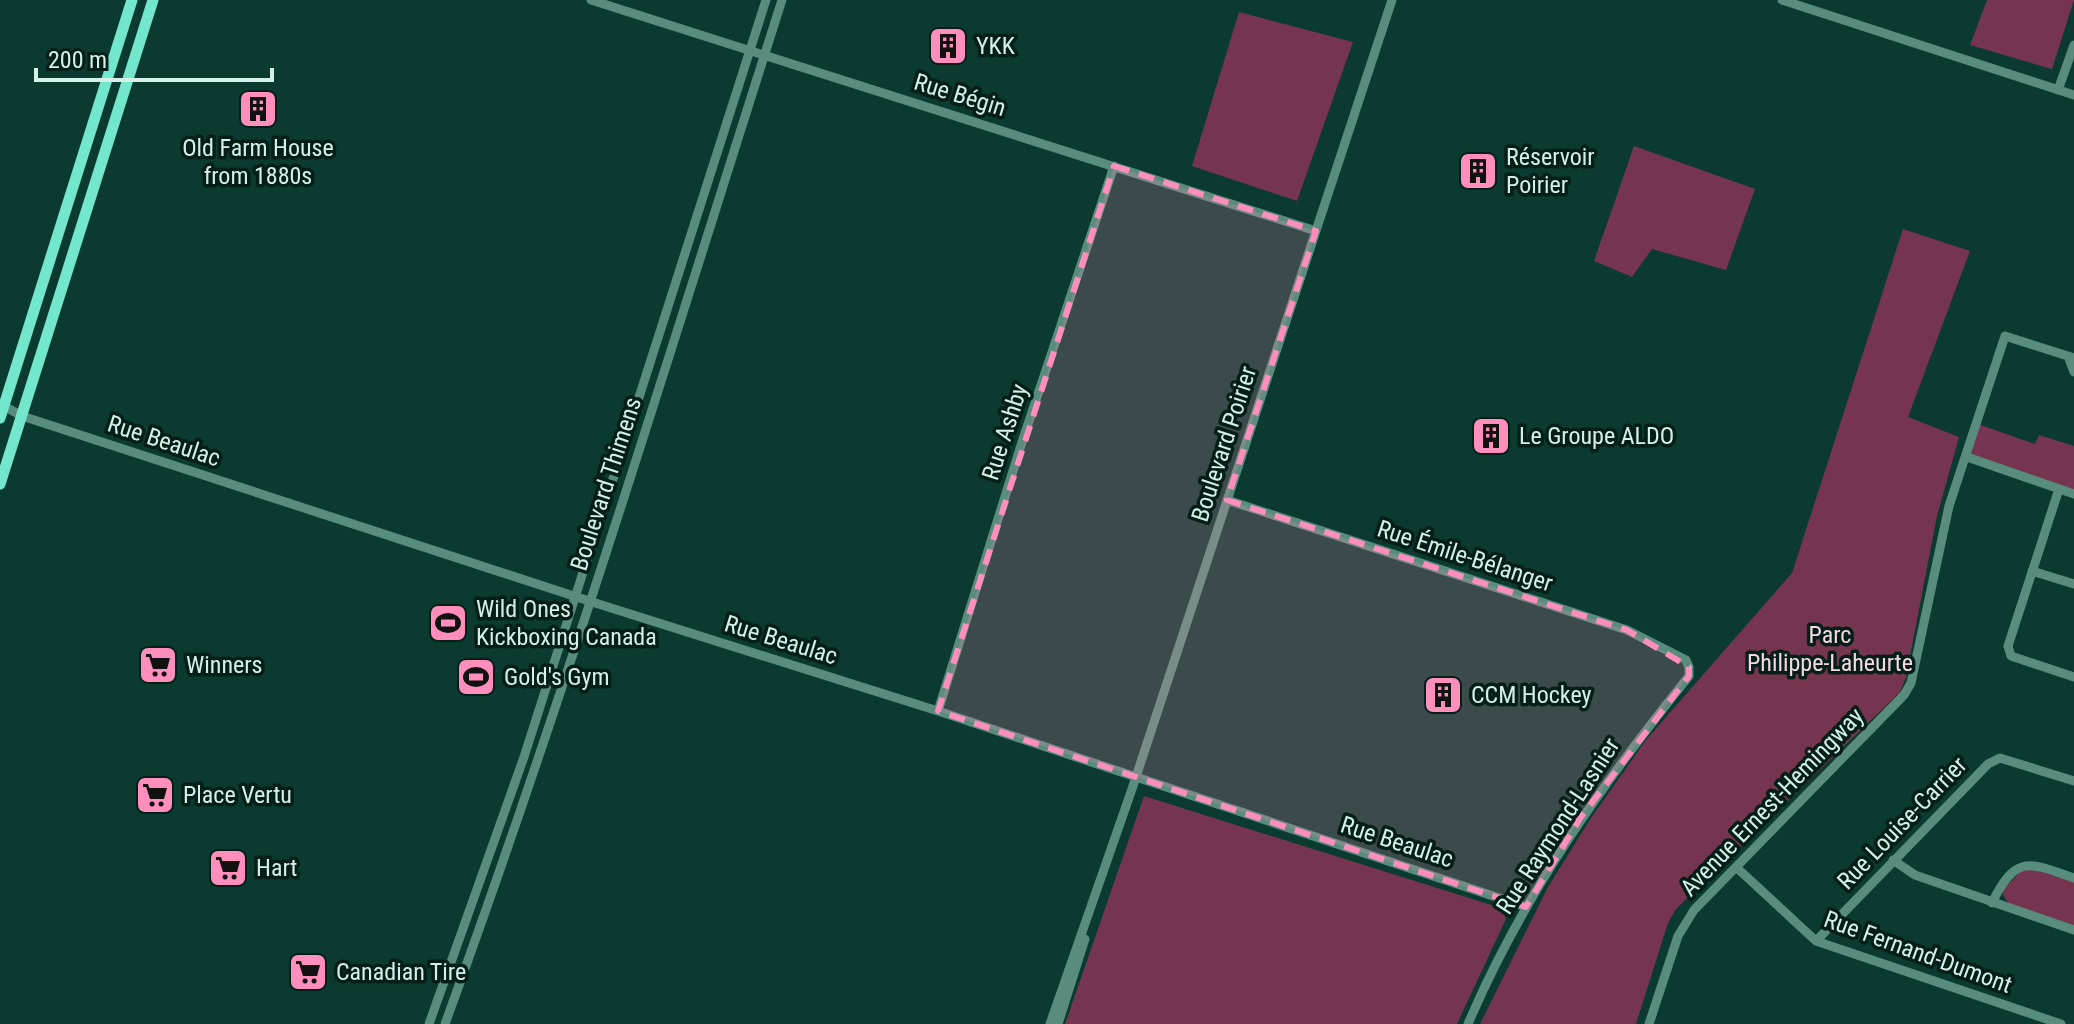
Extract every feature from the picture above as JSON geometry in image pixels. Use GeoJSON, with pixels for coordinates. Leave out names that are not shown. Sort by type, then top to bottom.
{"type":"FeatureCollection","features":[{"type":"Feature","properties":{"kind":"main road"},"geometry":{"type":"LineString","coordinates":[[1,411],[132,0]]}},
{"type":"Feature","properties":{"kind":"main road"},"geometry":{"type":"LineString","coordinates":[[0,484],[153,0]]}},
{"type":"Feature","properties":{"kind":"street","name":"Rue Bégin"},"geometry":{"type":"LineString","coordinates":[[591,0],[1316,231]]}},
{"type":"Feature","properties":{"kind":"street","name":"Boulevard Thimens"},"geometry":{"type":"LineString","coordinates":[[429,1024],[505,813],[766,0]]}},
{"type":"Feature","properties":{"kind":"street","name":"Boulevard Thimens"},"geometry":{"type":"LineString","coordinates":[[445,1024],[589,601],[782,0]]}},
{"type":"Feature","properties":{"kind":"street","name":"Boulevard Poirier"},"geometry":{"type":"LineString","coordinates":[[1050,1024],[1136,777],[1392,0]]}},
{"type":"Feature","properties":{"kind":"street"},"geometry":{"type":"LineString","coordinates":[[1782,0],[2074,95]]}},
{"type":"Feature","properties":{"kind":"street"},"geometry":{"type":"LineString","coordinates":[[2058,90],[2074,45]]}},
{"type":"Feature","properties":{"kind":"street"},"geometry":{"type":"LineString","coordinates":[[718,152],[732,157]]}},
{"type":"Feature","properties":{"kind":"street","name":"Rue Ashby"},"geometry":{"type":"LineString","coordinates":[[938,711],[1022,442],[1114,166]]}},
{"type":"Feature","properties":{"kind":"street"},"geometry":{"type":"LineString","coordinates":[[686,251],[700,256]]}},
{"type":"Feature","properties":{"kind":"street","name":"Avenue Ernest-Hemingway"},"geometry":{"type":"LineString","coordinates":[[1649,1024],[1685,922],[1904,695],[1917,661],[1949,506],[2005,336],[2071,357]]}},
{"type":"Feature","properties":{"kind":"street"},"geometry":{"type":"LineString","coordinates":[[2071,357],[2074,372]]}},
{"type":"Feature","properties":{"kind":"street","name":"Rue Beaulac"},"geometry":{"type":"LineString","coordinates":[[1,411],[938,711],[1526,907]]}},
{"type":"Feature","properties":{"kind":"street"},"geometry":{"type":"LineString","coordinates":[[1967,457],[2074,494]]}},
{"type":"Feature","properties":{"kind":"street"},"geometry":{"type":"LineString","coordinates":[[2059,489],[2008,646],[2011,656],[2074,677]]}},
{"type":"Feature","properties":{"kind":"street","name":"Rue Émile-Bélanger"},"geometry":{"type":"LineString","coordinates":[[1227,500],[1627,630],[1686,660]]}},
{"type":"Feature","properties":{"kind":"street"},"geometry":{"type":"LineString","coordinates":[[2032,571],[2074,584]]}},
{"type":"Feature","properties":{"kind":"street","name":"Rue Raymond-Lasnier"},"geometry":{"type":"LineString","coordinates":[[1468,1024],[1485,984],[1526,907],[1581,817],[1621,760],[1689,676],[1686,660]]}},
{"type":"Feature","properties":{"kind":"street","name":"Rue Louise-Carrier"},"geometry":{"type":"LineString","coordinates":[[1816,941],[1988,764],[2000,758],[2074,781]]}},
{"type":"Feature","properties":{"kind":"street"},"geometry":{"type":"LineString","coordinates":[[1893,860],[1915,875],[2074,930]]}},
{"type":"Feature","properties":{"kind":"street"},"geometry":{"type":"LineString","coordinates":[[1992,903],[2001,884],[2029,863],[2074,878]]}},
{"type":"Feature","properties":{"kind":"street","name":"Rue Fernand-Dumont"},"geometry":{"type":"LineString","coordinates":[[1736,867],[1816,941],[2061,1024]]}},
{"type":"Feature","properties":{"kind":"street","name":"Boulevard Poirier"},"geometry":{"type":"LineString","coordinates":[[1058,1024],[1094,901]]}},
{"type":"Feature","properties":{"kind":"highlighted area"},"geometry":{"type":"Polygon","coordinates":[[[1114,166],[1316,231],[1227,500],[1627,630],[1689,667],[1689,676],[1581,817],[1526,907],[938,711],[1114,166]]]}},
{"type":"Feature","properties":{"kind":"green space"},"geometry":{"type":"Polygon","coordinates":[[[1987,0],[2074,0],[2052,69],[1970,45],[1987,0]]]}},
{"type":"Feature","properties":{"kind":"green space"},"geometry":{"type":"Polygon","coordinates":[[[1239,12],[1353,42],[1297,201],[1192,166],[1239,12]]]}},
{"type":"Feature","properties":{"kind":"green space"},"geometry":{"type":"Polygon","coordinates":[[[1634,146],[1755,189],[1726,270],[1652,249],[1632,277],[1594,261],[1634,146]]]}},
{"type":"Feature","properties":{"kind":"green space","name":"Parc Philippe-Laheurte"},"geometry":{"type":"Polygon","coordinates":[[[1903,229],[1970,251],[1908,417],[1959,437],[1937,516],[1906,677],[1900,692],[1676,909],[1668,923],[1636,1024],[1480,1024],[1548,887],[1591,818],[1646,740],[1792,573],[1903,229]]]}},
{"type":"Feature","properties":{"kind":"green space"},"geometry":{"type":"Polygon","coordinates":[[[1978,424],[2035,444],[2039,435],[2074,446],[2074,493],[1967,457],[1978,424]]]}},
{"type":"Feature","properties":{"kind":"green space"},"geometry":{"type":"Polygon","coordinates":[[[1144,796],[1501,908],[1506,919],[1457,1024],[1065,1024],[1144,796]]]}},
{"type":"Feature","properties":{"kind":"green space"},"geometry":{"type":"Polygon","coordinates":[[[2030,868],[2074,882],[2074,926],[2009,904],[2003,890],[2022,870],[2030,868]]]}},
{"type":"Feature","properties":{"kind":"place","name":"YKK"},"geometry":{"type":"Point","coordinates":[948,46]}},
{"type":"Feature","properties":{"kind":"place","name":"Old Farm House from 1880s"},"geometry":{"type":"Point","coordinates":[258,109]}},
{"type":"Feature","properties":{"kind":"place","name":"Réservoir Poirier"},"geometry":{"type":"Point","coordinates":[1478,171]}},
{"type":"Feature","properties":{"kind":"place","name":"Le Groupe ALDO"},"geometry":{"type":"Point","coordinates":[1491,436]}},
{"type":"Feature","properties":{"kind":"place","name":"Wild Ones Kickboxing Canada"},"geometry":{"type":"Point","coordinates":[448,623]}},
{"type":"Feature","properties":{"kind":"place","name":"Winners"},"geometry":{"type":"Point","coordinates":[158,665]}},
{"type":"Feature","properties":{"kind":"place","name":"Gold's Gym"},"geometry":{"type":"Point","coordinates":[476,677]}},
{"type":"Feature","properties":{"kind":"place","name":"CCM Hockey"},"geometry":{"type":"Point","coordinates":[1443,695]}},
{"type":"Feature","properties":{"kind":"place","name":"Place Vertu"},"geometry":{"type":"Point","coordinates":[155,795]}},
{"type":"Feature","properties":{"kind":"place","name":"Hart"},"geometry":{"type":"Point","coordinates":[228,868]}},
{"type":"Feature","properties":{"kind":"place","name":"Canadian Tire"},"geometry":{"type":"Point","coordinates":[308,972]}}]}
